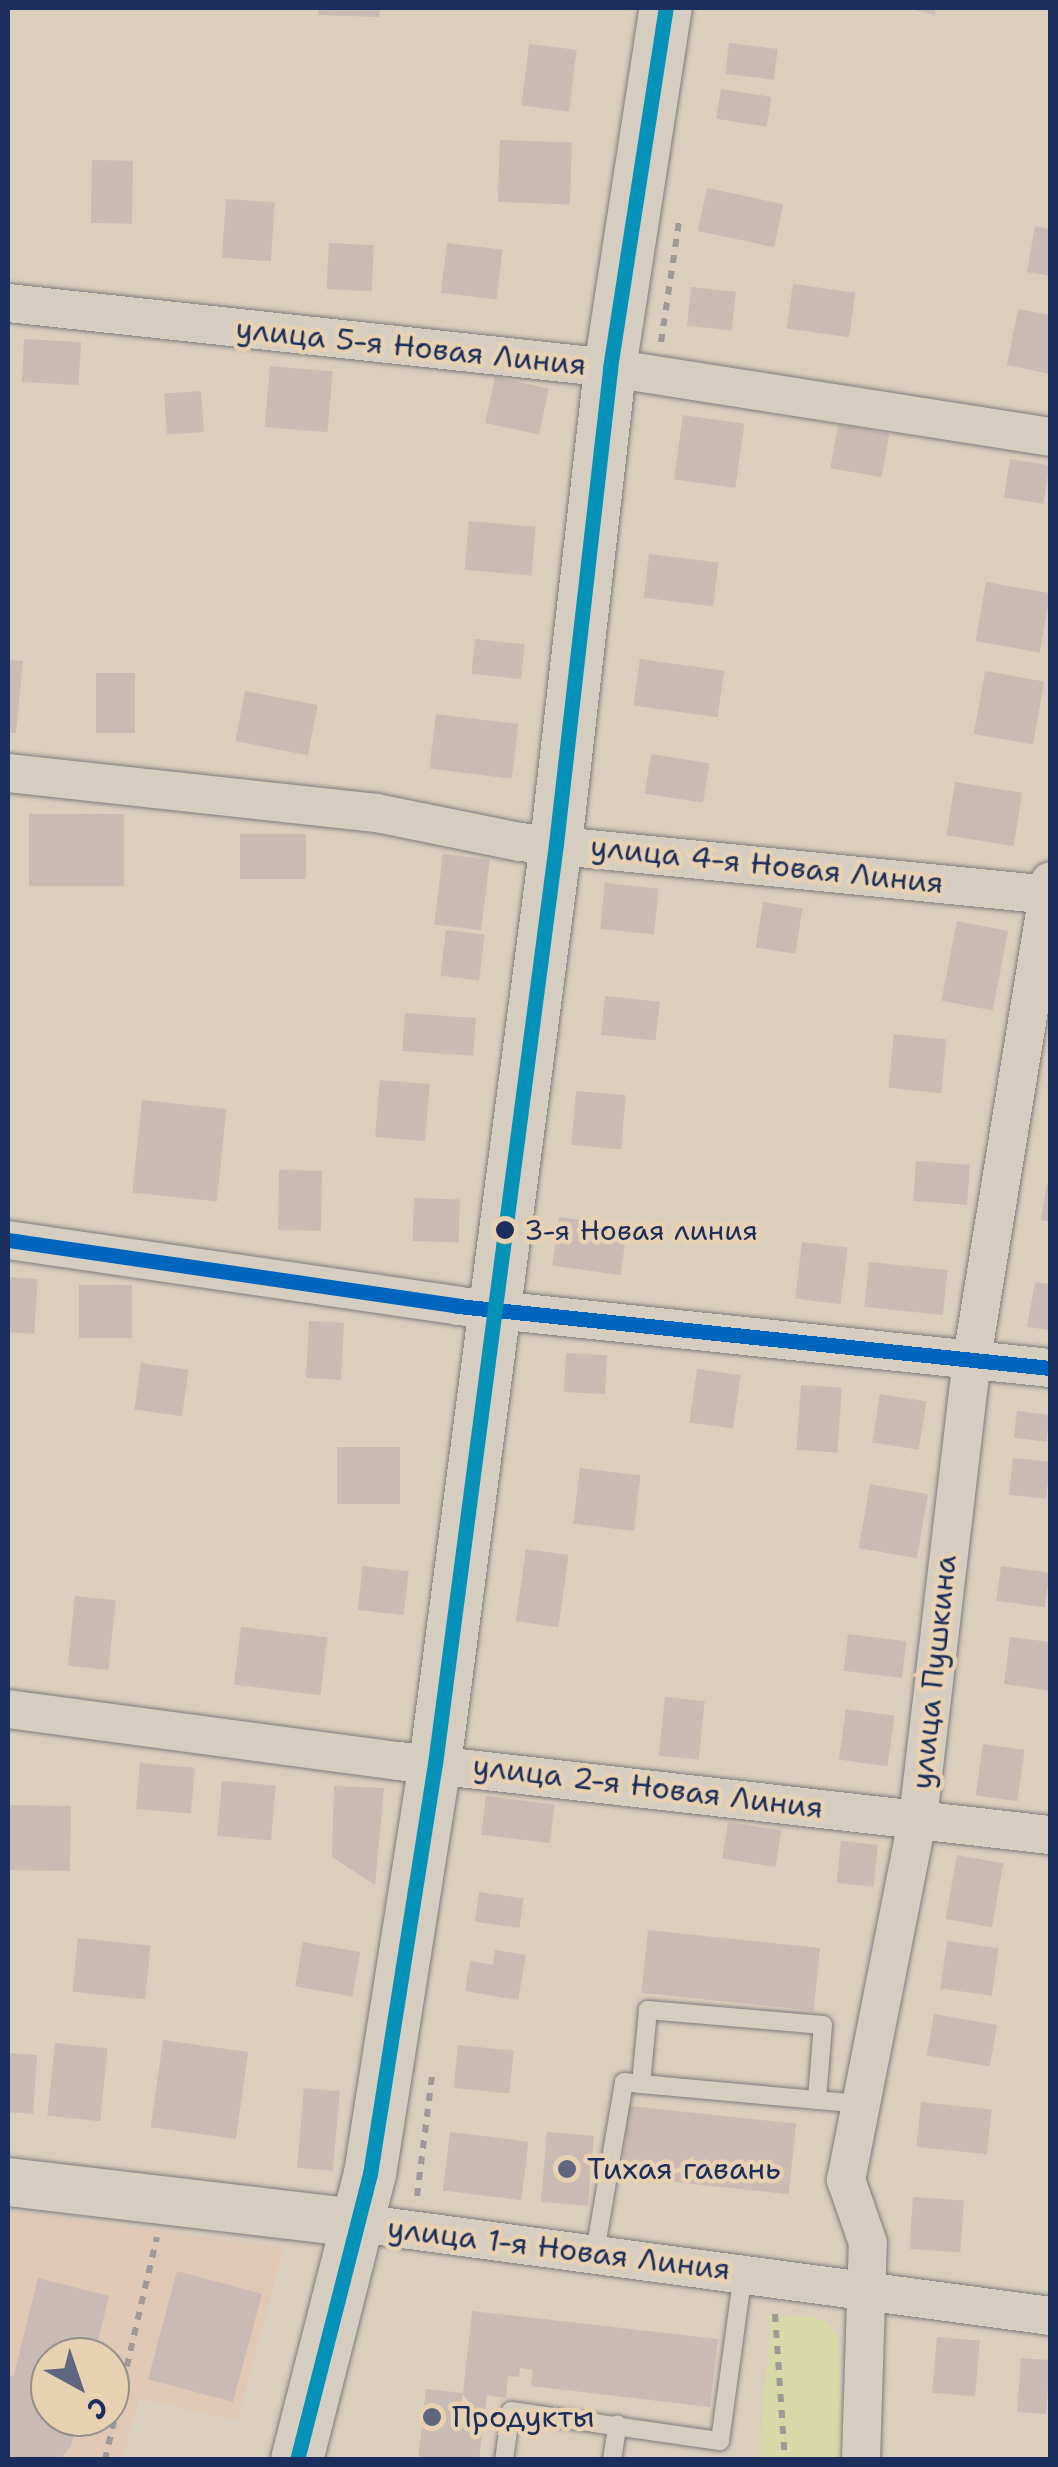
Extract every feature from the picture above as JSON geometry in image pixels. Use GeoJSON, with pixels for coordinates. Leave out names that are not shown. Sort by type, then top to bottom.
{"type":"FeatureCollection","features":[{"type":"Feature","properties":{"kind":"main road"},"geometry":{"type":"LineString","coordinates":[[296,2460],[358,2223],[435,1764],[556,844],[610,368],[666,8]]}},
{"type":"Feature","properties":{"kind":"street","name":"улица 5-я Новая Линия"},"geometry":{"type":"LineString","coordinates":[[8,302],[610,368],[1050,437]]}},
{"type":"Feature","properties":{"kind":"street","name":"улица 4-я Новая Линия"},"geometry":{"type":"LineString","coordinates":[[8,773],[376,813],[556,844],[1050,890]]}},
{"type":"Feature","properties":{"kind":"street","name":"улица Пушкина"},"geometry":{"type":"LineString","coordinates":[[861,2460],[870,2291],[868,2242],[846,2180],[918,1818],[972,1358],[1050,890]]}},
{"type":"Feature","properties":{"kind":"street"},"geometry":{"type":"LineString","coordinates":[[8,1240],[492,1308],[1050,1368]]}},
{"type":"Feature","properties":{"kind":"street","name":"улица 2-я Новая Линия"},"geometry":{"type":"LineString","coordinates":[[8,1709],[435,1764],[1050,1835]]}},
{"type":"Feature","properties":{"kind":"street","name":"улица 1-я Новая Линия"},"geometry":{"type":"LineString","coordinates":[[8,2182],[596,2252],[1050,2316]]}},
{"type":"Feature","properties":{"kind":"lane"},"geometry":{"type":"LineString","coordinates":[[641,2084],[648,2010],[784,2021],[823,2025],[817,2100]]}},
{"type":"Feature","properties":{"kind":"lane"},"geometry":{"type":"LineString","coordinates":[[596,2252],[624,2082],[862,2104]]}},
{"type":"Feature","properties":{"kind":"lane"},"geometry":{"type":"LineString","coordinates":[[504,2460],[510,2411],[720,2442],[758,2276]]}},
{"type":"Feature","properties":{"kind":"lane"},"geometry":{"type":"LineString","coordinates":[[612,2460],[618,2424]]}},
{"type":"Feature","properties":{"kind":"path"},"geometry":{"type":"LineString","coordinates":[[105,2460],[165,2200]]}},
{"type":"Feature","properties":{"kind":"path"},"geometry":{"type":"LineString","coordinates":[[758,2276],[785,2460]]}},
{"type":"Feature","properties":{"kind":"shaded area"},"geometry":{"type":"Polygon","coordinates":[[[8,2210],[284,2248],[237,2421],[139,2398],[130,2432],[130,2337],[30,2337],[30,2437],[129,2437],[123,2459],[8,2460],[8,2210]]]}},
{"type":"Feature","properties":{"kind":"green space"},"geometry":{"type":"Polygon","coordinates":[[[765,2316],[812,2317],[827,2322],[838,2337],[843,2459],[758,2460],[771,2326],[765,2316]]]}},
{"type":"Feature","properties":{"kind":"building"},"geometry":{"type":"Polygon","coordinates":[[[318,8],[380,8],[379,17],[318,15],[318,8]]]}},
{"type":"Feature","properties":{"kind":"building"},"geometry":{"type":"Polygon","coordinates":[[[906,8],[936,8],[935,15],[906,8]]]}},
{"type":"Feature","properties":{"kind":"building"},"geometry":{"type":"Polygon","coordinates":[[[729,43],[778,49],[774,80],[725,74],[729,43]]]}},
{"type":"Feature","properties":{"kind":"building"},"geometry":{"type":"Polygon","coordinates":[[[529,44],[577,50],[569,111],[521,106],[529,44]]]}},
{"type":"Feature","properties":{"kind":"building"},"geometry":{"type":"Polygon","coordinates":[[[721,89],[771,97],[767,127],[716,119],[721,89]]]}},
{"type":"Feature","properties":{"kind":"building"},"geometry":{"type":"Polygon","coordinates":[[[500,140],[572,143],[570,204],[498,202],[500,140]]]}},
{"type":"Feature","properties":{"kind":"building"},"geometry":{"type":"Polygon","coordinates":[[[92,160],[133,161],[132,224],[91,223],[92,160]]]}},
{"type":"Feature","properties":{"kind":"building"},"geometry":{"type":"Polygon","coordinates":[[[707,188],[783,204],[774,247],[698,231],[707,188]]]}},
{"type":"Feature","properties":{"kind":"building"},"geometry":{"type":"Polygon","coordinates":[[[226,199],[275,202],[271,261],[222,258],[226,199]]]}},
{"type":"Feature","properties":{"kind":"building"},"geometry":{"type":"Polygon","coordinates":[[[1035,226],[1050,229],[1050,276],[1027,272],[1035,226]]]}},
{"type":"Feature","properties":{"kind":"building"},"geometry":{"type":"Polygon","coordinates":[[[329,243],[374,245],[372,291],[327,289],[329,243]]]}},
{"type":"Feature","properties":{"kind":"building"},"geometry":{"type":"Polygon","coordinates":[[[447,243],[503,250],[496,299],[441,293],[447,243]]]}},
{"type":"Feature","properties":{"kind":"building"},"geometry":{"type":"Polygon","coordinates":[[[793,284],[855,293],[849,337],[787,329],[793,284]]]}},
{"type":"Feature","properties":{"kind":"building"},"geometry":{"type":"Polygon","coordinates":[[[691,287],[736,292],[732,330],[687,326],[691,287]]]}},
{"type":"Feature","properties":{"kind":"building"},"geometry":{"type":"Polygon","coordinates":[[[1018,309],[1050,315],[1050,374],[1007,365],[1018,309]]]}},
{"type":"Feature","properties":{"kind":"building"},"geometry":{"type":"Polygon","coordinates":[[[24,339],[81,342],[79,385],[22,382],[24,339]]]}},
{"type":"Feature","properties":{"kind":"building"},"geometry":{"type":"Polygon","coordinates":[[[270,366],[333,371],[327,432],[265,427],[270,366]]]}},
{"type":"Feature","properties":{"kind":"building"},"geometry":{"type":"Polygon","coordinates":[[[495,377],[549,388],[539,434],[485,423],[495,377]]]}},
{"type":"Feature","properties":{"kind":"building"},"geometry":{"type":"Polygon","coordinates":[[[201,391],[204,432],[167,434],[164,394],[201,391]]]}},
{"type":"Feature","properties":{"kind":"building"},"geometry":{"type":"Polygon","coordinates":[[[683,415],[744,424],[735,488],[674,479],[683,415]]]}},
{"type":"Feature","properties":{"kind":"building"},"geometry":{"type":"Polygon","coordinates":[[[838,425],[889,434],[882,477],[830,468],[838,425]]]}},
{"type":"Feature","properties":{"kind":"building"},"geometry":{"type":"Polygon","coordinates":[[[1010,459],[1050,465],[1043,504],[1004,498],[1010,459]]]}},
{"type":"Feature","properties":{"kind":"building"},"geometry":{"type":"Polygon","coordinates":[[[469,521],[536,527],[531,576],[465,570],[469,521]]]}},
{"type":"Feature","properties":{"kind":"building"},"geometry":{"type":"Polygon","coordinates":[[[649,554],[718,563],[713,606],[644,598],[649,554]]]}},
{"type":"Feature","properties":{"kind":"building"},"geometry":{"type":"Polygon","coordinates":[[[986,582],[1050,593],[1040,652],[976,641],[986,582]]]}},
{"type":"Feature","properties":{"kind":"building"},"geometry":{"type":"Polygon","coordinates":[[[475,639],[525,644],[521,679],[471,674],[475,639]]]}},
{"type":"Feature","properties":{"kind":"building"},"geometry":{"type":"Polygon","coordinates":[[[640,659],[724,671],[718,717],[633,706],[640,659]]]}},
{"type":"Feature","properties":{"kind":"building"},"geometry":{"type":"Polygon","coordinates":[[[8,660],[23,661],[16,733],[8,732],[8,660]]]}},
{"type":"Feature","properties":{"kind":"building"},"geometry":{"type":"Polygon","coordinates":[[[985,671],[1044,681],[1033,744],[974,734],[985,671]]]}},
{"type":"Feature","properties":{"kind":"building"},"geometry":{"type":"Polygon","coordinates":[[[96,673],[135,673],[135,733],[96,733],[96,673]]]}},
{"type":"Feature","properties":{"kind":"building"},"geometry":{"type":"Polygon","coordinates":[[[245,691],[318,705],[308,755],[235,741],[245,691]]]}},
{"type":"Feature","properties":{"kind":"building"},"geometry":{"type":"Polygon","coordinates":[[[436,714],[518,724],[512,779],[429,769],[436,714]]]}},
{"type":"Feature","properties":{"kind":"building"},"geometry":{"type":"Polygon","coordinates":[[[651,754],[709,763],[703,803],[645,794],[651,754]]]}},
{"type":"Feature","properties":{"kind":"building"},"geometry":{"type":"Polygon","coordinates":[[[955,782],[1022,793],[1014,846],[947,835],[955,782]]]}},
{"type":"Feature","properties":{"kind":"building"},"geometry":{"type":"Polygon","coordinates":[[[29,814],[124,814],[124,886],[29,886],[29,814]]]}},
{"type":"Feature","properties":{"kind":"building"},"geometry":{"type":"Polygon","coordinates":[[[240,834],[306,834],[306,879],[240,879],[240,834]]]}},
{"type":"Feature","properties":{"kind":"building"},"geometry":{"type":"Polygon","coordinates":[[[443,854],[490,860],[481,930],[434,924],[443,854]]]}},
{"type":"Feature","properties":{"kind":"building"},"geometry":{"type":"Polygon","coordinates":[[[605,883],[659,889],[654,934],[600,929],[605,883]]]}},
{"type":"Feature","properties":{"kind":"building"},"geometry":{"type":"Polygon","coordinates":[[[763,902],[803,908],[795,954],[756,947],[763,902]]]}},
{"type":"Feature","properties":{"kind":"building"},"geometry":{"type":"Polygon","coordinates":[[[957,921],[1008,931],[993,1010],[942,1001],[957,921]]]}},
{"type":"Feature","properties":{"kind":"building"},"geometry":{"type":"Polygon","coordinates":[[[446,930],[485,935],[479,980],[440,976],[446,930]]]}},
{"type":"Feature","properties":{"kind":"building"},"geometry":{"type":"Polygon","coordinates":[[[605,996],[660,1002],[656,1041],[601,1035],[605,996]]]}},
{"type":"Feature","properties":{"kind":"building"},"geometry":{"type":"Polygon","coordinates":[[[405,1013],[476,1018],[473,1056],[402,1051],[405,1013]]]}},
{"type":"Feature","properties":{"kind":"building"},"geometry":{"type":"Polygon","coordinates":[[[894,1034],[947,1040],[941,1093],[888,1088],[894,1034]]]}},
{"type":"Feature","properties":{"kind":"building"},"geometry":{"type":"Polygon","coordinates":[[[380,1080],[430,1084],[425,1141],[375,1137],[380,1080]]]}},
{"type":"Feature","properties":{"kind":"building"},"geometry":{"type":"Polygon","coordinates":[[[576,1091],[626,1095],[621,1149],[571,1145],[576,1091]]]}},
{"type":"Feature","properties":{"kind":"building"},"geometry":{"type":"Polygon","coordinates":[[[142,1100],[227,1109],[217,1201],[132,1192],[142,1100]]]}},
{"type":"Feature","properties":{"kind":"building"},"geometry":{"type":"Polygon","coordinates":[[[916,1161],[970,1165],[967,1205],[913,1201],[916,1161]]]}},
{"type":"Feature","properties":{"kind":"building"},"geometry":{"type":"Polygon","coordinates":[[[279,1170],[322,1171],[321,1231],[278,1230],[279,1170]]]}},
{"type":"Feature","properties":{"kind":"building"},"geometry":{"type":"Polygon","coordinates":[[[1050,1183],[1050,1222],[1041,1220],[1050,1183]]]}},
{"type":"Feature","properties":{"kind":"building"},"geometry":{"type":"Polygon","coordinates":[[[414,1198],[460,1200],[458,1243],[412,1241],[414,1198]]]}},
{"type":"Feature","properties":{"kind":"building"},"geometry":{"type":"Polygon","coordinates":[[[559,1217],[627,1227],[621,1275],[552,1266],[559,1217]]]}},
{"type":"Feature","properties":{"kind":"building"},"geometry":{"type":"Polygon","coordinates":[[[802,1242],[848,1248],[841,1304],[795,1299],[802,1242]]]}},
{"type":"Feature","properties":{"kind":"building"},"geometry":{"type":"Polygon","coordinates":[[[869,1262],[948,1270],[943,1315],[864,1307],[869,1262]]]}},
{"type":"Feature","properties":{"kind":"building"},"geometry":{"type":"Polygon","coordinates":[[[8,1277],[38,1279],[34,1334],[8,1332],[8,1277]]]}},
{"type":"Feature","properties":{"kind":"building"},"geometry":{"type":"Polygon","coordinates":[[[1035,1282],[1050,1284],[1050,1330],[1027,1327],[1035,1282]]]}},
{"type":"Feature","properties":{"kind":"building"},"geometry":{"type":"Polygon","coordinates":[[[79,1285],[132,1285],[132,1338],[79,1338],[79,1285]]]}},
{"type":"Feature","properties":{"kind":"building"},"geometry":{"type":"Polygon","coordinates":[[[309,1321],[344,1323],[341,1380],[306,1378],[309,1321]]]}},
{"type":"Feature","properties":{"kind":"building"},"geometry":{"type":"Polygon","coordinates":[[[566,1353],[607,1355],[605,1394],[564,1392],[566,1353]]]}},
{"type":"Feature","properties":{"kind":"building"},"geometry":{"type":"Polygon","coordinates":[[[141,1363],[189,1370],[182,1416],[134,1410],[141,1363]]]}},
{"type":"Feature","properties":{"kind":"building"},"geometry":{"type":"Polygon","coordinates":[[[697,1369],[741,1375],[733,1429],[689,1422],[697,1369]]]}},
{"type":"Feature","properties":{"kind":"building"},"geometry":{"type":"Polygon","coordinates":[[[801,1385],[842,1388],[837,1453],[796,1450],[801,1385]]]}},
{"type":"Feature","properties":{"kind":"building"},"geometry":{"type":"Polygon","coordinates":[[[880,1394],[926,1401],[919,1450],[872,1442],[880,1394]]]}},
{"type":"Feature","properties":{"kind":"building"},"geometry":{"type":"Polygon","coordinates":[[[1017,1411],[1050,1415],[1046,1442],[1014,1438],[1017,1411]]]}},
{"type":"Feature","properties":{"kind":"building"},"geometry":{"type":"Polygon","coordinates":[[[337,1447],[400,1447],[400,1504],[337,1504],[337,1447]]]}},
{"type":"Feature","properties":{"kind":"building"},"geometry":{"type":"Polygon","coordinates":[[[1013,1458],[1050,1462],[1046,1499],[1009,1495],[1013,1458]]]}},
{"type":"Feature","properties":{"kind":"building"},"geometry":{"type":"Polygon","coordinates":[[[580,1468],[641,1475],[634,1531],[573,1524],[580,1468]]]}},
{"type":"Feature","properties":{"kind":"building"},"geometry":{"type":"Polygon","coordinates":[[[870,1484],[928,1494],[917,1558],[859,1548],[870,1484]]]}},
{"type":"Feature","properties":{"kind":"building"},"geometry":{"type":"Polygon","coordinates":[[[526,1549],[569,1555],[558,1627],[516,1621],[526,1549]]]}},
{"type":"Feature","properties":{"kind":"building"},"geometry":{"type":"Polygon","coordinates":[[[363,1566],[409,1572],[403,1615],[358,1610],[363,1566]]]}},
{"type":"Feature","properties":{"kind":"building"},"geometry":{"type":"Polygon","coordinates":[[[1001,1566],[1050,1573],[1045,1607],[996,1601],[1001,1566]]]}},
{"type":"Feature","properties":{"kind":"building"},"geometry":{"type":"Polygon","coordinates":[[[75,1596],[116,1600],[108,1670],[68,1666],[75,1596]]]}},
{"type":"Feature","properties":{"kind":"building"},"geometry":{"type":"Polygon","coordinates":[[[241,1627],[327,1638],[320,1695],[234,1685],[241,1627]]]}},
{"type":"Feature","properties":{"kind":"building"},"geometry":{"type":"Polygon","coordinates":[[[848,1634],[907,1641],[902,1678],[843,1671],[848,1634]]]}},
{"type":"Feature","properties":{"kind":"building"},"geometry":{"type":"Polygon","coordinates":[[[1010,1637],[1050,1642],[1050,1691],[1004,1684],[1010,1637]]]}},
{"type":"Feature","properties":{"kind":"building"},"geometry":{"type":"Polygon","coordinates":[[[665,1697],[705,1701],[699,1760],[659,1756],[665,1697]]]}},
{"type":"Feature","properties":{"kind":"building"},"geometry":{"type":"Polygon","coordinates":[[[846,1709],[895,1716],[887,1766],[839,1760],[846,1709]]]}},
{"type":"Feature","properties":{"kind":"building"},"geometry":{"type":"Polygon","coordinates":[[[983,1744],[1025,1750],[1017,1801],[976,1795],[983,1744]]]}},
{"type":"Feature","properties":{"kind":"building"},"geometry":{"type":"Polygon","coordinates":[[[140,1763],[195,1768],[191,1814],[136,1809],[140,1763]]]}},
{"type":"Feature","properties":{"kind":"building"},"geometry":{"type":"Polygon","coordinates":[[[222,1781],[276,1786],[271,1840],[217,1836],[222,1781]]]}},
{"type":"Feature","properties":{"kind":"building"},"geometry":{"type":"Polygon","coordinates":[[[334,1786],[384,1788],[375,1885],[332,1857],[334,1786]]]}},
{"type":"Feature","properties":{"kind":"building"},"geometry":{"type":"Polygon","coordinates":[[[486,1796],[554,1804],[550,1843],[481,1835],[486,1796]]]}},
{"type":"Feature","properties":{"kind":"building"},"geometry":{"type":"Polygon","coordinates":[[[8,1805],[71,1806],[70,1871],[8,1870],[8,1805]]]}},
{"type":"Feature","properties":{"kind":"building"},"geometry":{"type":"Polygon","coordinates":[[[728,1822],[781,1830],[776,1867],[722,1859],[728,1822]]]}},
{"type":"Feature","properties":{"kind":"building"},"geometry":{"type":"Polygon","coordinates":[[[841,1841],[878,1845],[873,1887],[837,1883],[841,1841]]]}},
{"type":"Feature","properties":{"kind":"building"},"geometry":{"type":"Polygon","coordinates":[[[957,1855],[1003,1863],[992,1927],[946,1919],[957,1855]]]}},
{"type":"Feature","properties":{"kind":"building"},"geometry":{"type":"Polygon","coordinates":[[[479,1892],[524,1898],[519,1928],[475,1922],[479,1892]]]}},
{"type":"Feature","properties":{"kind":"building"},"geometry":{"type":"Polygon","coordinates":[[[648,1930],[820,1948],[813,2011],[641,1993],[648,1930]]]}},
{"type":"Feature","properties":{"kind":"building"},"geometry":{"type":"Polygon","coordinates":[[[78,1938],[151,1946],[145,1999],[72,1992],[78,1938]]]}},
{"type":"Feature","properties":{"kind":"building"},"geometry":{"type":"Polygon","coordinates":[[[947,1941],[998,1948],[992,1996],[940,1989],[947,1941]]]}},
{"type":"Feature","properties":{"kind":"building"},"geometry":{"type":"Polygon","coordinates":[[[303,1942],[360,1952],[352,1996],[295,1986],[303,1942]]]}},
{"type":"Feature","properties":{"kind":"building"},"geometry":{"type":"Polygon","coordinates":[[[495,1950],[526,1955],[518,2000],[465,1991],[470,1961],[493,1965],[495,1950]]]}},
{"type":"Feature","properties":{"kind":"building"},"geometry":{"type":"Polygon","coordinates":[[[934,2014],[997,2025],[990,2066],[927,2055],[934,2014]]]}},
{"type":"Feature","properties":{"kind":"building"},"geometry":{"type":"Polygon","coordinates":[[[163,2040],[248,2052],[236,2139],[151,2127],[163,2040]]]}},
{"type":"Feature","properties":{"kind":"building"},"geometry":{"type":"Polygon","coordinates":[[[55,2043],[108,2049],[100,2121],[47,2116],[55,2043]]]}},
{"type":"Feature","properties":{"kind":"building"},"geometry":{"type":"Polygon","coordinates":[[[458,2045],[514,2051],[509,2094],[454,2088],[458,2045]]]}},
{"type":"Feature","properties":{"kind":"building"},"geometry":{"type":"Polygon","coordinates":[[[8,2053],[37,2055],[33,2114],[8,2112],[8,2053]]]}},
{"type":"Feature","properties":{"kind":"building"},"geometry":{"type":"Polygon","coordinates":[[[304,2088],[340,2091],[333,2171],[297,2168],[304,2088]]]}},
{"type":"Feature","properties":{"kind":"building"},"geometry":{"type":"Polygon","coordinates":[[[921,2102],[992,2109],[987,2154],[916,2147],[921,2102]]]}},
{"type":"Feature","properties":{"kind":"building"},"geometry":{"type":"Polygon","coordinates":[[[629,2106],[796,2124],[789,2194],[622,2177],[629,2106]]]}},
{"type":"Feature","properties":{"kind":"building"},"geometry":{"type":"Polygon","coordinates":[[[450,2132],[528,2142],[521,2200],[443,2191],[450,2132]]]}},
{"type":"Feature","properties":{"kind":"building","name":"Тихая гавань"},"geometry":{"type":"Polygon","coordinates":[[[547,2132],[594,2136],[588,2206],[541,2202],[547,2132]]]}},
{"type":"Feature","properties":{"kind":"building"},"geometry":{"type":"Polygon","coordinates":[[[913,2197],[964,2201],[960,2252],[909,2249],[913,2197]]]}},
{"type":"Feature","properties":{"kind":"building"},"geometry":{"type":"Polygon","coordinates":[[[177,2271],[262,2294],[233,2402],[148,2379],[177,2271]]]}},
{"type":"Feature","properties":{"kind":"building"},"geometry":{"type":"Polygon","coordinates":[[[38,2278],[109,2296],[99,2337],[30,2337],[30,2437],[73,2437],[60,2460],[8,2460],[8,2379],[14,2375],[38,2278]]]}},
{"type":"Feature","properties":{"kind":"building"},"geometry":{"type":"Polygon","coordinates":[[[472,2311],[718,2339],[710,2407],[531,2386],[533,2370],[520,2368],[519,2377],[508,2376],[506,2398],[487,2395],[479,2460],[418,2460],[426,2389],[463,2393],[472,2311]]]}},
{"type":"Feature","properties":{"kind":"building"},"geometry":{"type":"Polygon","coordinates":[[[937,2337],[980,2341],[975,2397],[932,2393],[937,2337]]]}},
{"type":"Feature","properties":{"kind":"building"},"geometry":{"type":"Polygon","coordinates":[[[1021,2358],[1050,2360],[1046,2414],[1017,2412],[1021,2358]]]}},
{"type":"Feature","properties":{"kind":"transit line"},"geometry":{"type":"LineString","coordinates":[[297,2460],[370,2174],[435,1764],[556,844],[610,368],[666,8]]}},
{"type":"Feature","properties":{"kind":"transit line"},"geometry":{"type":"LineString","coordinates":[[8,1240],[458,1306],[1050,1368]]}},
{"type":"Feature","properties":{"kind":"place","name":"3-я Новая линия"},"geometry":{"type":"Point","coordinates":[505,1230]}},
{"type":"Feature","properties":{"kind":"place","name":"Тихая гавань"},"geometry":{"type":"Point","coordinates":[567,2169]}},
{"type":"Feature","properties":{"kind":"place","name":"Продукты"},"geometry":{"type":"Point","coordinates":[432,2417]}}]}
